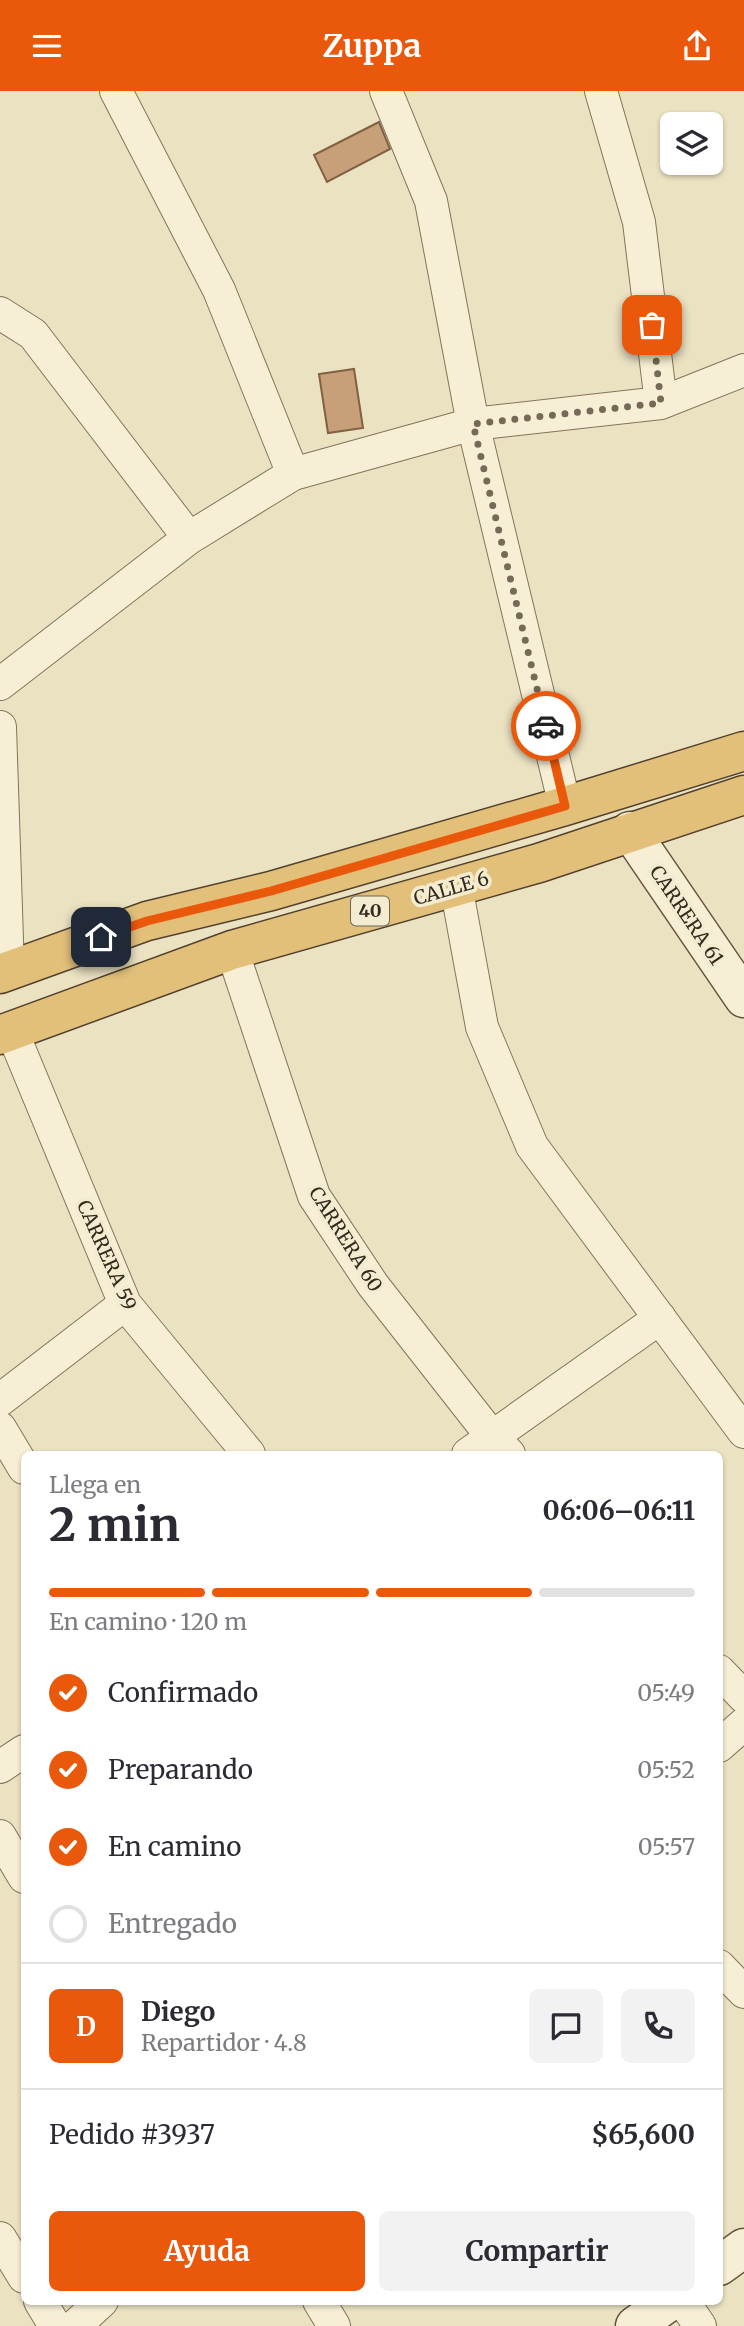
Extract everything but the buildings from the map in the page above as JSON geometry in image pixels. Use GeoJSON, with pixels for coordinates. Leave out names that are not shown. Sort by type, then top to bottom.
{"type":"FeatureCollection","features":[{"type":"Feature","properties":{"kind":"highway","name":"40"},"geometry":{"type":"LineString","coordinates":[[4,972],[147,921],[271,891],[744,751]]}},
{"type":"Feature","properties":{"kind":"highway","name":"CALLE 6"},"geometry":{"type":"LineString","coordinates":[[6,1032],[232,950],[539,863],[744,795]]}},
{"type":"Feature","properties":{"kind":"main road","name":"CARRERA 61"},"geometry":{"type":"LineString","coordinates":[[630,831],[744,998]]}},
{"type":"Feature","properties":{"kind":"main road"},"geometry":{"type":"LineString","coordinates":[[723,2263],[744,2248]]}},
{"type":"Feature","properties":{"kind":"main road"},"geometry":{"type":"LineString","coordinates":[[635,2326],[664,2305]]}},
{"type":"Feature","properties":{"kind":"street"},"geometry":{"type":"LineString","coordinates":[[116,91],[219,290],[293,474]]}},
{"type":"Feature","properties":{"kind":"street"},"geometry":{"type":"LineString","coordinates":[[386,91],[431,201],[473,424],[565,806]]}},
{"type":"Feature","properties":{"kind":"street"},"geometry":{"type":"LineString","coordinates":[[601,91],[639,222],[661,403]]}},
{"type":"Feature","properties":{"kind":"street"},"geometry":{"type":"LineString","coordinates":[[0,313],[33,334],[188,538]]}},
{"type":"Feature","properties":{"kind":"street"},"geometry":{"type":"LineString","coordinates":[[0,684],[188,538],[293,474],[473,424],[661,403],[744,370]]}},
{"type":"Feature","properties":{"kind":"street"},"geometry":{"type":"LineString","coordinates":[[0,727],[4,972]]}},
{"type":"Feature","properties":{"kind":"street"},"geometry":{"type":"LineString","coordinates":[[456,886],[482,1027],[532,1146],[744,1432]]}},
{"type":"Feature","properties":{"kind":"street","name":"CARRERA 60"},"geometry":{"type":"LineString","coordinates":[[232,950],[314,1196],[373,1285],[490,1449]]}},
{"type":"Feature","properties":{"kind":"street","name":"CARRERA 59"},"geometry":{"type":"LineString","coordinates":[[6,1032],[125,1304],[247,1451]]}},
{"type":"Feature","properties":{"kind":"street"},"geometry":{"type":"LineString","coordinates":[[0,1400],[125,1304]]}},
{"type":"Feature","properties":{"kind":"street"},"geometry":{"type":"LineString","coordinates":[[490,1449],[660,1318]]}},
{"type":"Feature","properties":{"kind":"street"},"geometry":{"type":"LineString","coordinates":[[0,1428],[21,1463]]}},
{"type":"Feature","properties":{"kind":"street"},"geometry":{"type":"LineString","coordinates":[[723,1675],[744,1697]]}},
{"type":"Feature","properties":{"kind":"street"},"geometry":{"type":"LineString","coordinates":[[723,1743],[744,1724]]}},
{"type":"Feature","properties":{"kind":"street"},"geometry":{"type":"LineString","coordinates":[[0,1767],[21,1753]]}},
{"type":"Feature","properties":{"kind":"street"},"geometry":{"type":"LineString","coordinates":[[0,1836],[21,1872]]}},
{"type":"Feature","properties":{"kind":"street"},"geometry":{"type":"LineString","coordinates":[[723,1970],[744,1992]]}},
{"type":"Feature","properties":{"kind":"street"},"geometry":{"type":"LineString","coordinates":[[0,2238],[21,2272]]}},
{"type":"Feature","properties":{"kind":"street"},"geometry":{"type":"LineString","coordinates":[[42,2305],[55,2326]]}},
{"type":"Feature","properties":{"kind":"street"},"geometry":{"type":"LineString","coordinates":[[75,2326],[98,2305]]}},
{"type":"Feature","properties":{"kind":"street"},"geometry":{"type":"LineString","coordinates":[[321,2305],[334,2326]]}},
{"type":"Feature","properties":{"kind":"street"},"geometry":{"type":"LineString","coordinates":[[686,2305],[700,2326]]}},
{"type":"Feature","properties":{"kind":"way so far"},"geometry":{"type":"LineString","coordinates":[[546,726],[473,424],[661,403],[652,325]]}},
{"type":"Feature","properties":{"kind":"route"},"geometry":{"type":"LineString","coordinates":[[101,937],[147,921],[271,891],[565,806],[546,726]]}}]}
